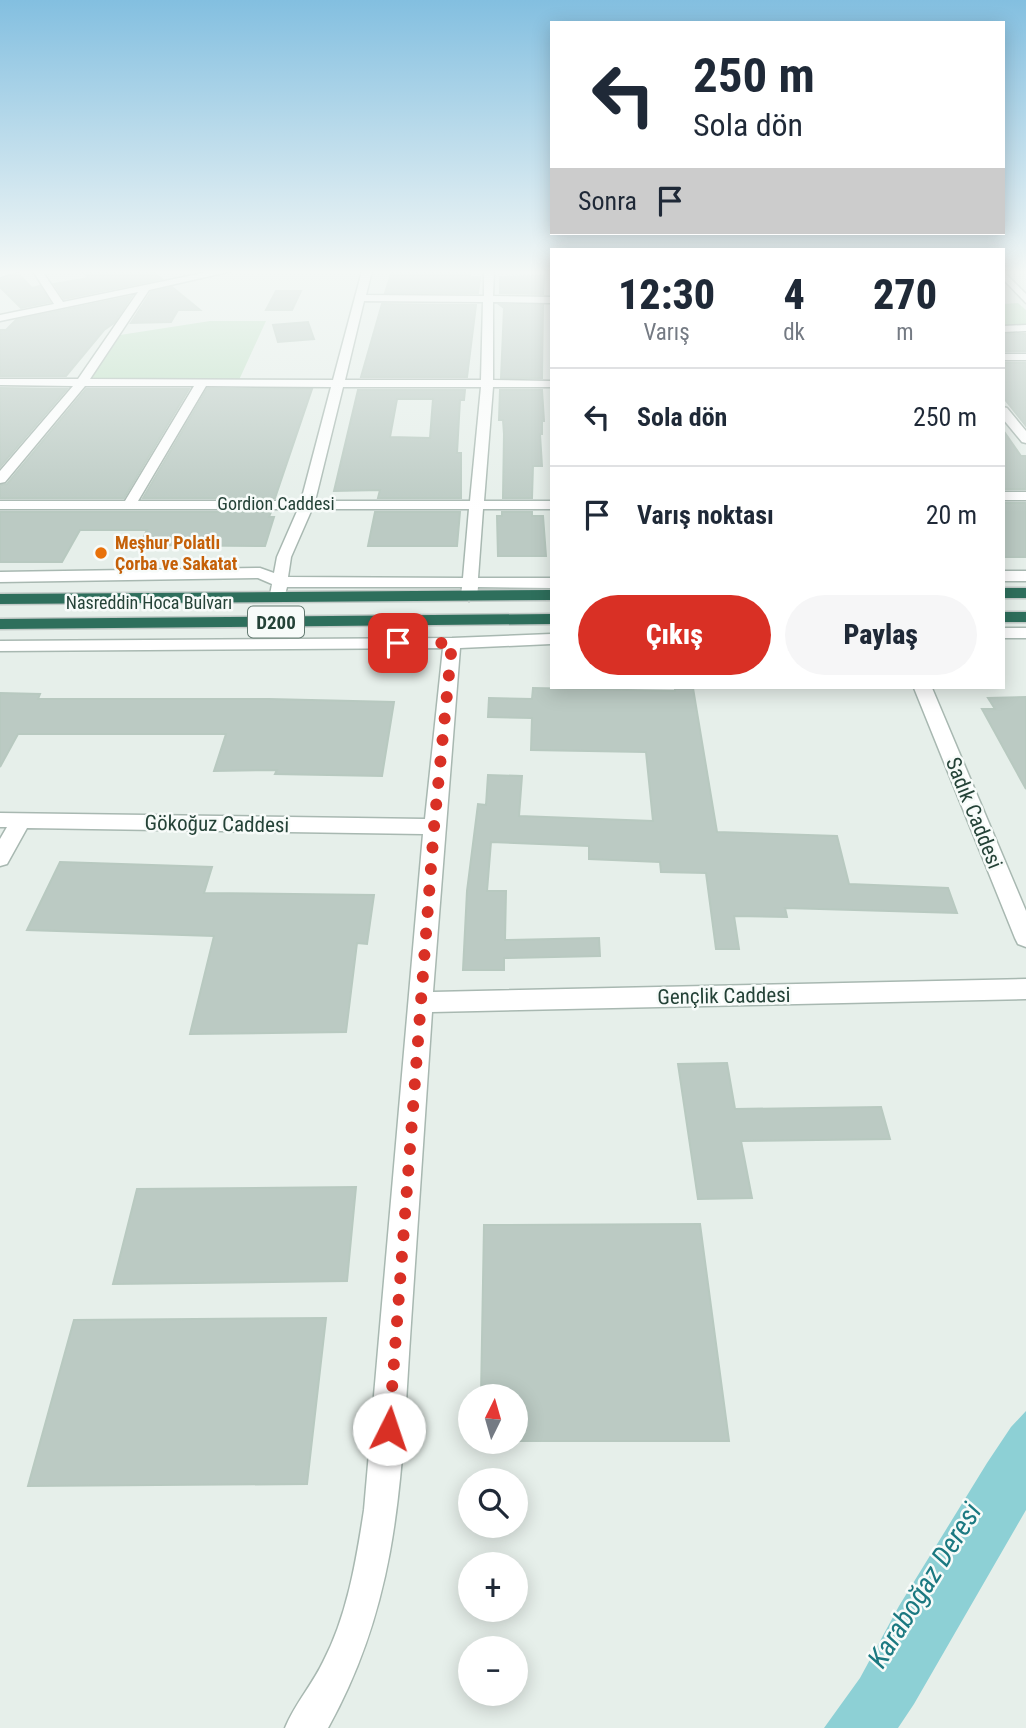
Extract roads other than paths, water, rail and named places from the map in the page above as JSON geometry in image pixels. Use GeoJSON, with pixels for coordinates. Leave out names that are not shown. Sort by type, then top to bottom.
{"type":"FeatureCollection","features":[{"type":"Feature","properties":{"kind":"highway","name":"Nasreddin Hoca Bulvarı"},"geometry":{"type":"LineString","coordinates":[[0,599],[279,590],[470,590],[550,596]]}},
{"type":"Feature","properties":{"kind":"highway"},"geometry":{"type":"LineString","coordinates":[[1005,593],[1026,593]]}},
{"type":"Feature","properties":{"kind":"highway"},"geometry":{"type":"LineString","coordinates":[[1005,617],[1026,617]]}},
{"type":"Feature","properties":{"kind":"highway","name":"Nasreddin Hoca Bulvarı"},"geometry":{"type":"LineString","coordinates":[[0,624],[550,619]]}},
{"type":"Feature","properties":{"kind":"street"},"geometry":{"type":"LineString","coordinates":[[0,479],[81,383],[102,352]]}},
{"type":"Feature","properties":{"kind":"street"},"geometry":{"type":"LineString","coordinates":[[279,590],[284,557],[307,504],[346,352]]}},
{"type":"Feature","properties":{"kind":"street"},"geometry":{"type":"LineString","coordinates":[[488,352],[470,590],[550,583]]}},
{"type":"Feature","properties":{"kind":"street"},"geometry":{"type":"LineString","coordinates":[[1005,357],[1026,356]]}},
{"type":"Feature","properties":{"kind":"street"},"geometry":{"type":"LineString","coordinates":[[0,382],[550,384]]}},
{"type":"Feature","properties":{"kind":"street"},"geometry":{"type":"LineString","coordinates":[[129,505],[202,383]]}},
{"type":"Feature","properties":{"kind":"street"},"geometry":{"type":"LineString","coordinates":[[1007,416],[1026,421]]}},
{"type":"Feature","properties":{"kind":"street"},"geometry":{"type":"LineString","coordinates":[[1007,416],[1026,439]]}},
{"type":"Feature","properties":{"kind":"street"},"geometry":{"type":"LineString","coordinates":[[1005,496],[1026,496]]}},
{"type":"Feature","properties":{"kind":"street","name":"Gordion Caddesi"},"geometry":{"type":"LineString","coordinates":[[0,505],[550,505]]}},
{"type":"Feature","properties":{"kind":"street"},"geometry":{"type":"LineString","coordinates":[[0,577],[260,573],[279,590]]}},
{"type":"Feature","properties":{"kind":"street"},"geometry":{"type":"LineString","coordinates":[[1005,576],[1026,576]]}},
{"type":"Feature","properties":{"kind":"street"},"geometry":{"type":"LineString","coordinates":[[1005,634],[1026,633]]}},
{"type":"Feature","properties":{"kind":"street"},"geometry":{"type":"LineString","coordinates":[[0,646],[452,643],[550,639]]}},
{"type":"Feature","properties":{"kind":"street"},"geometry":{"type":"LineString","coordinates":[[307,1727],[331,1688],[354,1631],[374,1558],[386,1469],[434,827],[452,643]]}},
{"type":"Feature","properties":{"kind":"street","name":"Sadık Caddesi"},"geometry":{"type":"LineString","coordinates":[[923,689],[1026,938]]}},
{"type":"Feature","properties":{"kind":"street"},"geometry":{"type":"LineString","coordinates":[[0,858],[10,820]]}},
{"type":"Feature","properties":{"kind":"street","name":"Gökoğuz Caddesi"},"geometry":{"type":"LineString","coordinates":[[10,820],[434,827]]}},
{"type":"Feature","properties":{"kind":"street","name":"Gençlik Caddesi"},"geometry":{"type":"LineString","coordinates":[[422,1002],[1026,989]]}},
{"type":"Feature","properties":{"kind":"water","name":"Karaboğaz Deresi"},"geometry":{"type":"Polygon","coordinates":[[[1026,1411],[1026,1510],[914,1704],[898,1728],[824,1728],[860,1678],[899,1606],[987,1463],[1011,1427],[1026,1411]]]}},
{"type":"Feature","properties":{"kind":"place","name":"Meşhur Polatlı Çorba ve Sakatat"},"geometry":{"type":"Point","coordinates":[101,553]}}]}
